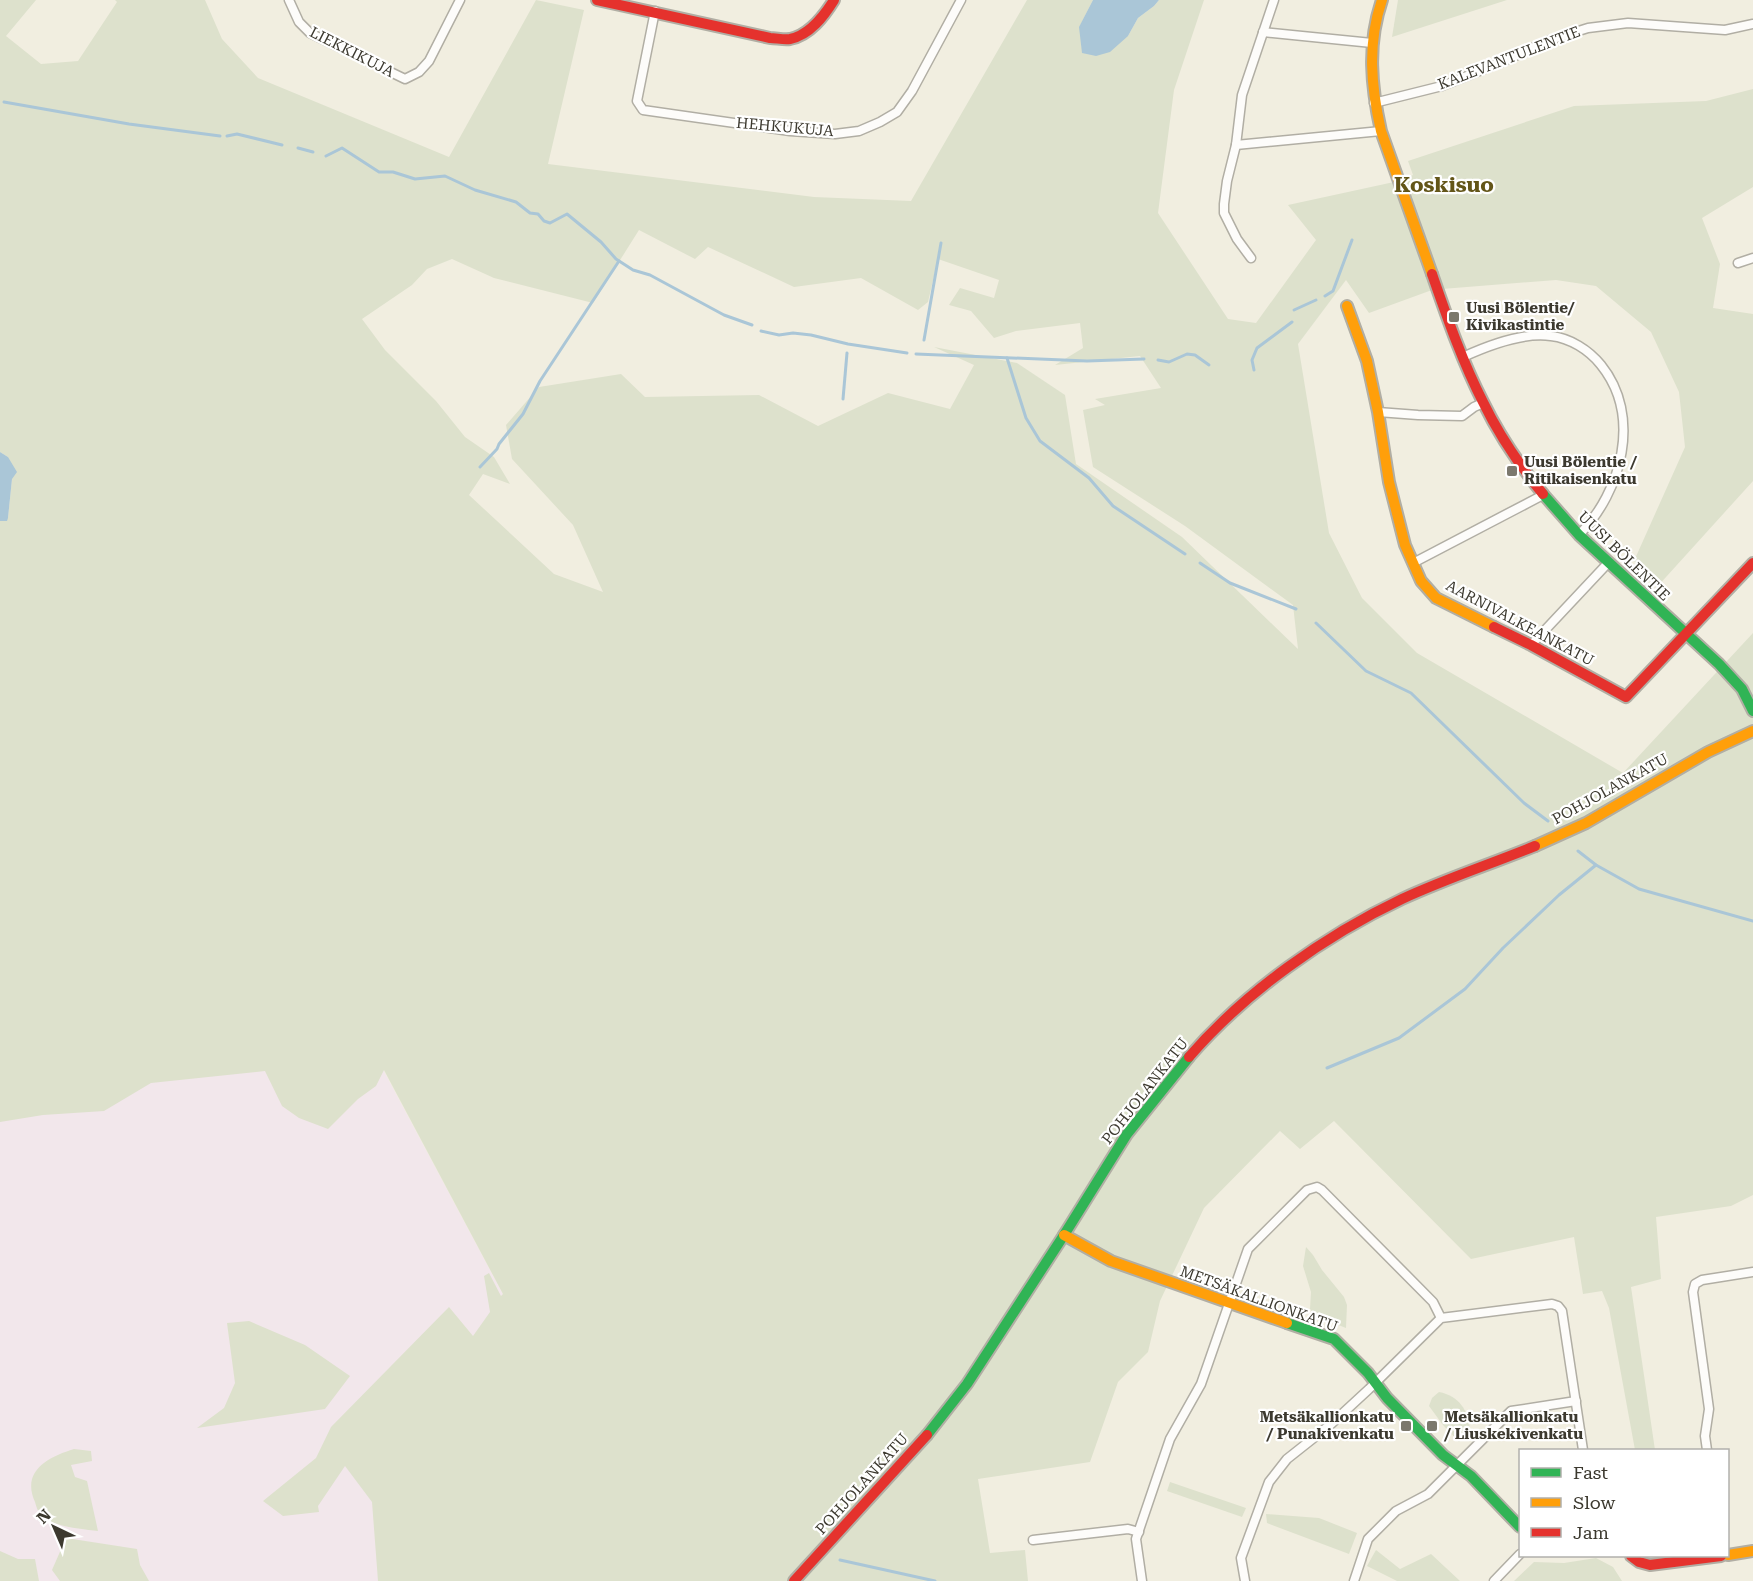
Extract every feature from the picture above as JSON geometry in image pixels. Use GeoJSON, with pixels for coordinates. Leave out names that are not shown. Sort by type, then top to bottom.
{"type":"FeatureCollection","features":[{"type":"Feature","properties":{"kind":"street","name":"LIEKKIKUJA"},"geometry":{"type":"LineString","coordinates":[[290,0],[299,22],[310,33],[405,79],[419,72],[429,61],[460,0]]}},
{"type":"Feature","properties":{"kind":"street"},"geometry":{"type":"LineString","coordinates":[[597,0],[770,38],[788,39],[802,35],[814,25],[834,0]]}},
{"type":"Feature","properties":{"kind":"street","name":"HEHKUKUJA"},"geometry":{"type":"LineString","coordinates":[[655,11],[637,101],[643,110],[790,131],[835,134],[859,131],[897,112],[912,91],[961,0]]}},
{"type":"Feature","properties":{"kind":"street"},"geometry":{"type":"LineString","coordinates":[[1251,258],[1237,240],[1224,213],[1227,181],[1236,146],[1242,94],[1274,0]]}},
{"type":"Feature","properties":{"kind":"street","name":"UUSI BÖLENTIE"},"geometry":{"type":"LineString","coordinates":[[1382,0],[1372,43],[1371,72],[1374,103],[1381,131],[1441,300],[1483,404],[1521,466],[1543,495],[1608,563],[1719,664],[1742,690],[1753,711]]}},
{"type":"Feature","properties":{"kind":"street","name":"KALEVANTULENTIE"},"geometry":{"type":"LineString","coordinates":[[1374,103],[1442,86],[1550,40],[1588,28],[1628,23],[1725,30],[1753,24]]}},
{"type":"Feature","properties":{"kind":"street"},"geometry":{"type":"LineString","coordinates":[[1263,32],[1372,43]]}},
{"type":"Feature","properties":{"kind":"street"},"geometry":{"type":"LineString","coordinates":[[1236,146],[1381,131]]}},
{"type":"Feature","properties":{"kind":"street"},"geometry":{"type":"LineString","coordinates":[[1738,263],[1753,258]]}},
{"type":"Feature","properties":{"kind":"street","name":"AARNIVALKEANKATU"},"geometry":{"type":"LineString","coordinates":[[1347,306],[1366,361],[1378,412],[1389,482],[1405,545],[1421,581],[1436,598],[1531,645],[1626,697],[1686,635]]}},
{"type":"Feature","properties":{"kind":"street"},"geometry":{"type":"LineString","coordinates":[[1463,357],[1521,337],[1551,335],[1577,344],[1595,358],[1609,375],[1619,396],[1624,422],[1623,450],[1614,479],[1587,527],[1579,535]]}},
{"type":"Feature","properties":{"kind":"street"},"geometry":{"type":"LineString","coordinates":[[1378,412],[1418,416],[1462,416],[1474,407],[1483,404]]}},
{"type":"Feature","properties":{"kind":"street"},"geometry":{"type":"LineString","coordinates":[[1413,563],[1543,495]]}},
{"type":"Feature","properties":{"kind":"street"},"geometry":{"type":"LineString","coordinates":[[1531,645],[1608,563]]}},
{"type":"Feature","properties":{"kind":"street"},"geometry":{"type":"LineString","coordinates":[[1686,635],[1753,563]]}},
{"type":"Feature","properties":{"kind":"street","name":"POHJOLANKATU"},"geometry":{"type":"LineString","coordinates":[[794,1581],[917,1447],[960,1392],[992,1347],[1127,1134],[1200,1044],[1229,1016],[1295,962],[1358,921],[1404,898],[1538,845],[1586,823],[1708,752],[1753,731]]}},
{"type":"Feature","properties":{"kind":"street"},"geometry":{"type":"LineString","coordinates":[[1142,1581],[1136,1539],[1170,1439],[1201,1384],[1248,1249],[1307,1190],[1317,1187],[1322,1190],[1432,1302],[1441,1318]]}},
{"type":"Feature","properties":{"kind":"street","name":"METSÄKALLIONKATU"},"geometry":{"type":"LineString","coordinates":[[1064,1235],[1111,1262],[1334,1339],[1368,1372],[1374,1383],[1443,1455],[1471,1476],[1519,1525]]}},
{"type":"Feature","properties":{"kind":"street"},"geometry":{"type":"LineString","coordinates":[[1707,1449],[1705,1436],[1709,1409],[1693,1292],[1695,1284],[1702,1280],[1753,1272]]}},
{"type":"Feature","properties":{"kind":"street"},"geometry":{"type":"LineString","coordinates":[[1245,1581],[1241,1558],[1269,1482],[1287,1459],[1330,1425],[1441,1318],[1552,1304],[1558,1306],[1563,1311],[1583,1449]]}},
{"type":"Feature","properties":{"kind":"street"},"geometry":{"type":"LineString","coordinates":[[1354,1581],[1368,1539],[1396,1511],[1428,1494],[1511,1412],[1576,1401]]}},
{"type":"Feature","properties":{"kind":"street"},"geometry":{"type":"LineString","coordinates":[[1033,1540],[1128,1529],[1139,1532]]}},
{"type":"Feature","properties":{"kind":"street"},"geometry":{"type":"LineString","coordinates":[[1729,1555],[1753,1551]]}},
{"type":"Feature","properties":{"kind":"street"},"geometry":{"type":"LineString","coordinates":[[1494,1581],[1519,1556]]}},
{"type":"Feature","properties":{"kind":"street"},"geometry":{"type":"LineString","coordinates":[[1632,1557],[1644,1565],[1713,1557]]}},
{"type":"Feature","properties":{"kind":"shaded area"},"geometry":{"type":"Polygon","coordinates":[[[371,1047],[656,1581],[0,1581],[0,1094],[371,1047]]]}},
{"type":"Feature","properties":{"kind":"green space"},"geometry":{"type":"Polygon","coordinates":[[[0,0],[36,0],[6,36],[41,64],[78,61],[117,2],[115,0],[205,0],[222,39],[258,78],[449,157],[536,0],[584,10],[548,164],[814,197],[911,201],[1027,0],[1093,0],[1079,28],[1128,36],[1138,18],[1159,0],[1204,0],[1174,90],[1158,213],[1228,319],[1256,323],[1316,240],[1288,205],[1394,182],[1413,175],[1408,161],[1574,106],[1706,101],[1753,89],[1753,187],[1702,218],[1720,264],[1713,308],[1753,314],[1753,481],[1657,587],[1634,561],[1685,447],[1679,392],[1651,332],[1596,286],[1556,280],[1432,290],[1369,313],[1346,280],[1298,344],[1329,533],[1362,598],[1417,653],[1623,773],[1753,633],[1753,1195],[1731,1206],[1656,1217],[1661,1279],[1631,1287],[1655,1449],[1635,1449],[1609,1308],[1602,1291],[1583,1294],[1574,1237],[1471,1259],[1334,1121],[1300,1149],[1280,1131],[1204,1208],[1160,1301],[1148,1352],[1118,1382],[1090,1462],[978,1479],[990,1553],[1025,1550],[1028,1581],[378,1581],[372,1502],[345,1466],[318,1506],[319,1512],[283,1516],[263,1501],[316,1458],[331,1427],[449,1307],[473,1336],[490,1312],[484,1276],[489,1273],[501,1296],[503,1294],[384,1070],[376,1086],[358,1099],[328,1129],[299,1118],[282,1106],[265,1071],[151,1083],[104,1111],[43,1115],[0,1122],[0,521],[8,518],[12,479],[8,457],[0,452],[0,0]],[[639,230],[593,303],[494,278],[452,259],[427,269],[412,285],[362,319],[385,350],[436,401],[465,437],[494,457],[510,484],[483,474],[469,495],[554,574],[603,592],[573,525],[512,459],[506,425],[539,387],[621,374],[645,397],[759,395],[818,426],[888,393],[950,409],[974,365],[934,347],[1017,363],[1065,395],[1076,464],[1182,537],[1298,649],[1293,605],[1185,526],[1093,467],[1083,410],[1105,405],[1095,399],[1161,388],[1140,356],[1055,365],[1083,348],[1080,323],[1016,331],[994,338],[971,311],[949,305],[960,288],[994,298],[999,280],[938,259],[928,302],[918,310],[861,278],[794,287],[708,247],[695,259],[639,230]]]}},
{"type":"Feature","properties":{"kind":"green space"},"geometry":{"type":"Polygon","coordinates":[[[1398,0],[1507,0],[1392,37],[1398,0]]]}},
{"type":"Feature","properties":{"kind":"green space"},"geometry":{"type":"Polygon","coordinates":[[[1306,1247],[1344,1297],[1347,1305],[1346,1328],[1316,1316],[1310,1309],[1311,1292],[1303,1266],[1306,1247]]]}},
{"type":"Feature","properties":{"kind":"green space"},"geometry":{"type":"Polygon","coordinates":[[[249,1321],[305,1345],[350,1376],[325,1409],[197,1428],[224,1408],[235,1383],[227,1323],[249,1321]]]}},
{"type":"Feature","properties":{"kind":"green space"},"geometry":{"type":"Polygon","coordinates":[[[1439,1392],[1457,1400],[1465,1410],[1470,1429],[1459,1442],[1429,1406],[1432,1398],[1439,1392]]]}},
{"type":"Feature","properties":{"kind":"green space"},"geometry":{"type":"Polygon","coordinates":[[[74,1449],[91,1451],[92,1461],[71,1465],[75,1477],[87,1481],[98,1531],[68,1527],[46,1519],[38,1511],[32,1491],[34,1474],[40,1467],[55,1456],[74,1449]]]}},
{"type":"Feature","properties":{"kind":"green space"},"geometry":{"type":"Polygon","coordinates":[[[1170,1482],[1246,1508],[1242,1517],[1167,1491],[1170,1482]]]}},
{"type":"Feature","properties":{"kind":"green space"},"geometry":{"type":"Polygon","coordinates":[[[1266,1514],[1319,1518],[1357,1533],[1349,1554],[1267,1523],[1266,1514]]]}},
{"type":"Feature","properties":{"kind":"green space"},"geometry":{"type":"Polygon","coordinates":[[[66,1538],[137,1549],[140,1565],[149,1581],[60,1581],[52,1570],[66,1538]]]}},
{"type":"Feature","properties":{"kind":"green space"},"geometry":{"type":"Polygon","coordinates":[[[1376,1550],[1400,1569],[1431,1554],[1460,1581],[1397,1581],[1367,1566],[1376,1550]]]}},
{"type":"Feature","properties":{"kind":"green space"},"geometry":{"type":"Polygon","coordinates":[[[0,1551],[18,1559],[35,1559],[39,1581],[0,1581],[0,1551]]]}},
{"type":"Feature","properties":{"kind":"green space"},"geometry":{"type":"Polygon","coordinates":[[[1596,1558],[1613,1567],[1622,1581],[1514,1581],[1534,1562],[1564,1563],[1596,1558]]]}},
{"type":"Feature","properties":{"kind":"water"},"geometry":{"type":"Polygon","coordinates":[[[1093,0],[1159,0],[1138,18],[1128,36],[1110,52],[1096,56],[1082,53],[1079,27],[1093,0]]]}},
{"type":"Feature","properties":{"kind":"water"},"geometry":{"type":"Polygon","coordinates":[[[0,452],[8,457],[17,472],[12,479],[7,521],[0,521],[0,452]]]}},
{"type":"Feature","properties":{"kind":"waterway"},"geometry":{"type":"LineString","coordinates":[[4,102],[129,124],[220,136]]}},
{"type":"Feature","properties":{"kind":"waterway"},"geometry":{"type":"LineString","coordinates":[[227,136],[237,134],[282,145]]}},
{"type":"Feature","properties":{"kind":"waterway"},"geometry":{"type":"LineString","coordinates":[[298,148],[313,152]]}},
{"type":"Feature","properties":{"kind":"waterway"},"geometry":{"type":"LineString","coordinates":[[326,156],[342,148],[379,172],[393,172],[415,179],[445,176],[475,190],[516,202],[530,213],[538,214],[544,221],[550,223],[567,214],[601,242],[616,259],[633,270],[650,275],[724,315],[752,325]]}},
{"type":"Feature","properties":{"kind":"waterway"},"geometry":{"type":"LineString","coordinates":[[1325,296],[1333,291],[1352,240]]}},
{"type":"Feature","properties":{"kind":"waterway"},"geometry":{"type":"LineString","coordinates":[[924,340],[941,243]]}},
{"type":"Feature","properties":{"kind":"waterway"},"geometry":{"type":"LineString","coordinates":[[480,467],[497,449],[523,414],[540,381],[619,261]]}},
{"type":"Feature","properties":{"kind":"waterway"},"geometry":{"type":"LineString","coordinates":[[1294,310],[1316,300]]}},
{"type":"Feature","properties":{"kind":"waterway"},"geometry":{"type":"LineString","coordinates":[[1254,370],[1252,360],[1257,348],[1292,322]]}},
{"type":"Feature","properties":{"kind":"waterway"},"geometry":{"type":"LineString","coordinates":[[761,331],[779,335],[793,333],[811,335],[848,344],[907,353]]}},
{"type":"Feature","properties":{"kind":"waterway"},"geometry":{"type":"LineString","coordinates":[[843,399],[847,353]]}},
{"type":"Feature","properties":{"kind":"waterway"},"geometry":{"type":"LineString","coordinates":[[916,354],[1087,361],[1144,359]]}},
{"type":"Feature","properties":{"kind":"waterway"},"geometry":{"type":"LineString","coordinates":[[1158,360],[1169,362],[1187,354],[1195,355],[1209,365]]}},
{"type":"Feature","properties":{"kind":"waterway"},"geometry":{"type":"LineString","coordinates":[[1007,358],[1026,418],[1040,441],[1089,478],[1113,506],[1185,554]]}},
{"type":"Feature","properties":{"kind":"waterway"},"geometry":{"type":"LineString","coordinates":[[1200,563],[1230,583],[1296,609]]}},
{"type":"Feature","properties":{"kind":"waterway"},"geometry":{"type":"LineString","coordinates":[[1316,623],[1366,671],[1411,693],[1524,803],[1548,821]]}},
{"type":"Feature","properties":{"kind":"waterway"},"geometry":{"type":"LineString","coordinates":[[1578,851],[1596,865],[1639,889],[1753,921]]}},
{"type":"Feature","properties":{"kind":"waterway"},"geometry":{"type":"LineString","coordinates":[[1327,1068],[1399,1038],[1465,989],[1503,948],[1559,895],[1596,865]]}},
{"type":"Feature","properties":{"kind":"waterway"},"geometry":{"type":"LineString","coordinates":[[840,1560],[935,1581]]}},
{"type":"Feature","properties":{"kind":"traffic: fast"},"geometry":{"type":"LineString","coordinates":[[1543,494],[1579,535],[1719,664],[1742,689],[1753,711]]}},
{"type":"Feature","properties":{"kind":"traffic: fast"},"geometry":{"type":"LineString","coordinates":[[927,1435],[967,1384],[1127,1134],[1189,1057]]}},
{"type":"Feature","properties":{"kind":"traffic: fast"},"geometry":{"type":"LineString","coordinates":[[1287,1323],[1334,1339],[1443,1455],[1471,1476],[1519,1526]]}},
{"type":"Feature","properties":{"kind":"traffic: slow"},"geometry":{"type":"LineString","coordinates":[[1382,0],[1372,49],[1373,81],[1381,131],[1432,274]]}},
{"type":"Feature","properties":{"kind":"traffic: slow"},"geometry":{"type":"LineString","coordinates":[[1347,306],[1367,361],[1389,482],[1405,545],[1421,581],[1436,598],[1494,627]]}},
{"type":"Feature","properties":{"kind":"traffic: slow"},"geometry":{"type":"LineString","coordinates":[[1535,846],[1586,823],[1708,752],[1753,731]]}},
{"type":"Feature","properties":{"kind":"traffic: slow"},"geometry":{"type":"LineString","coordinates":[[1064,1235],[1111,1261],[1287,1323]]}},
{"type":"Feature","properties":{"kind":"traffic: slow"},"geometry":{"type":"LineString","coordinates":[[1729,1555],[1753,1551]]}},
{"type":"Feature","properties":{"kind":"traffic: jam"},"geometry":{"type":"LineString","coordinates":[[597,0],[770,38],[785,39],[797,37],[810,29],[834,0]]}},
{"type":"Feature","properties":{"kind":"traffic: jam"},"geometry":{"type":"LineString","coordinates":[[1432,274],[1449,323],[1483,402],[1510,450],[1543,494]]}},
{"type":"Feature","properties":{"kind":"traffic: jam"},"geometry":{"type":"LineString","coordinates":[[1494,627],[1626,697],[1753,563]]}},
{"type":"Feature","properties":{"kind":"traffic: jam"},"geometry":{"type":"LineString","coordinates":[[1189,1057],[1211,1033],[1261,988],[1288,967],[1345,930],[1402,899],[1535,846]]}},
{"type":"Feature","properties":{"kind":"traffic: jam"},"geometry":{"type":"LineString","coordinates":[[794,1581],[927,1435]]}},
{"type":"Feature","properties":{"kind":"traffic: jam"},"geometry":{"type":"LineString","coordinates":[[1632,1557],[1639,1562],[1650,1565],[1713,1557]]}},
{"type":"Feature","properties":{"kind":"place","name":"Uusi Bölentie/ Kivikastintie"},"geometry":{"type":"Point","coordinates":[1454,317]}},
{"type":"Feature","properties":{"kind":"place","name":"Uusi Bölentie / Ritikaisenkatu"},"geometry":{"type":"Point","coordinates":[1512,471]}},
{"type":"Feature","properties":{"kind":"place","name":"Metsäkallionkatu / Punakivenkatu"},"geometry":{"type":"Point","coordinates":[1406,1426]}},
{"type":"Feature","properties":{"kind":"place","name":"Metsäkallionkatu / Liuskekivenkatu"},"geometry":{"type":"Point","coordinates":[1432,1426]}},
{"type":"Feature","properties":{"kind":"district","name":"Koskisuo"},"geometry":{"type":"Point","coordinates":[1444,185]}}]}
